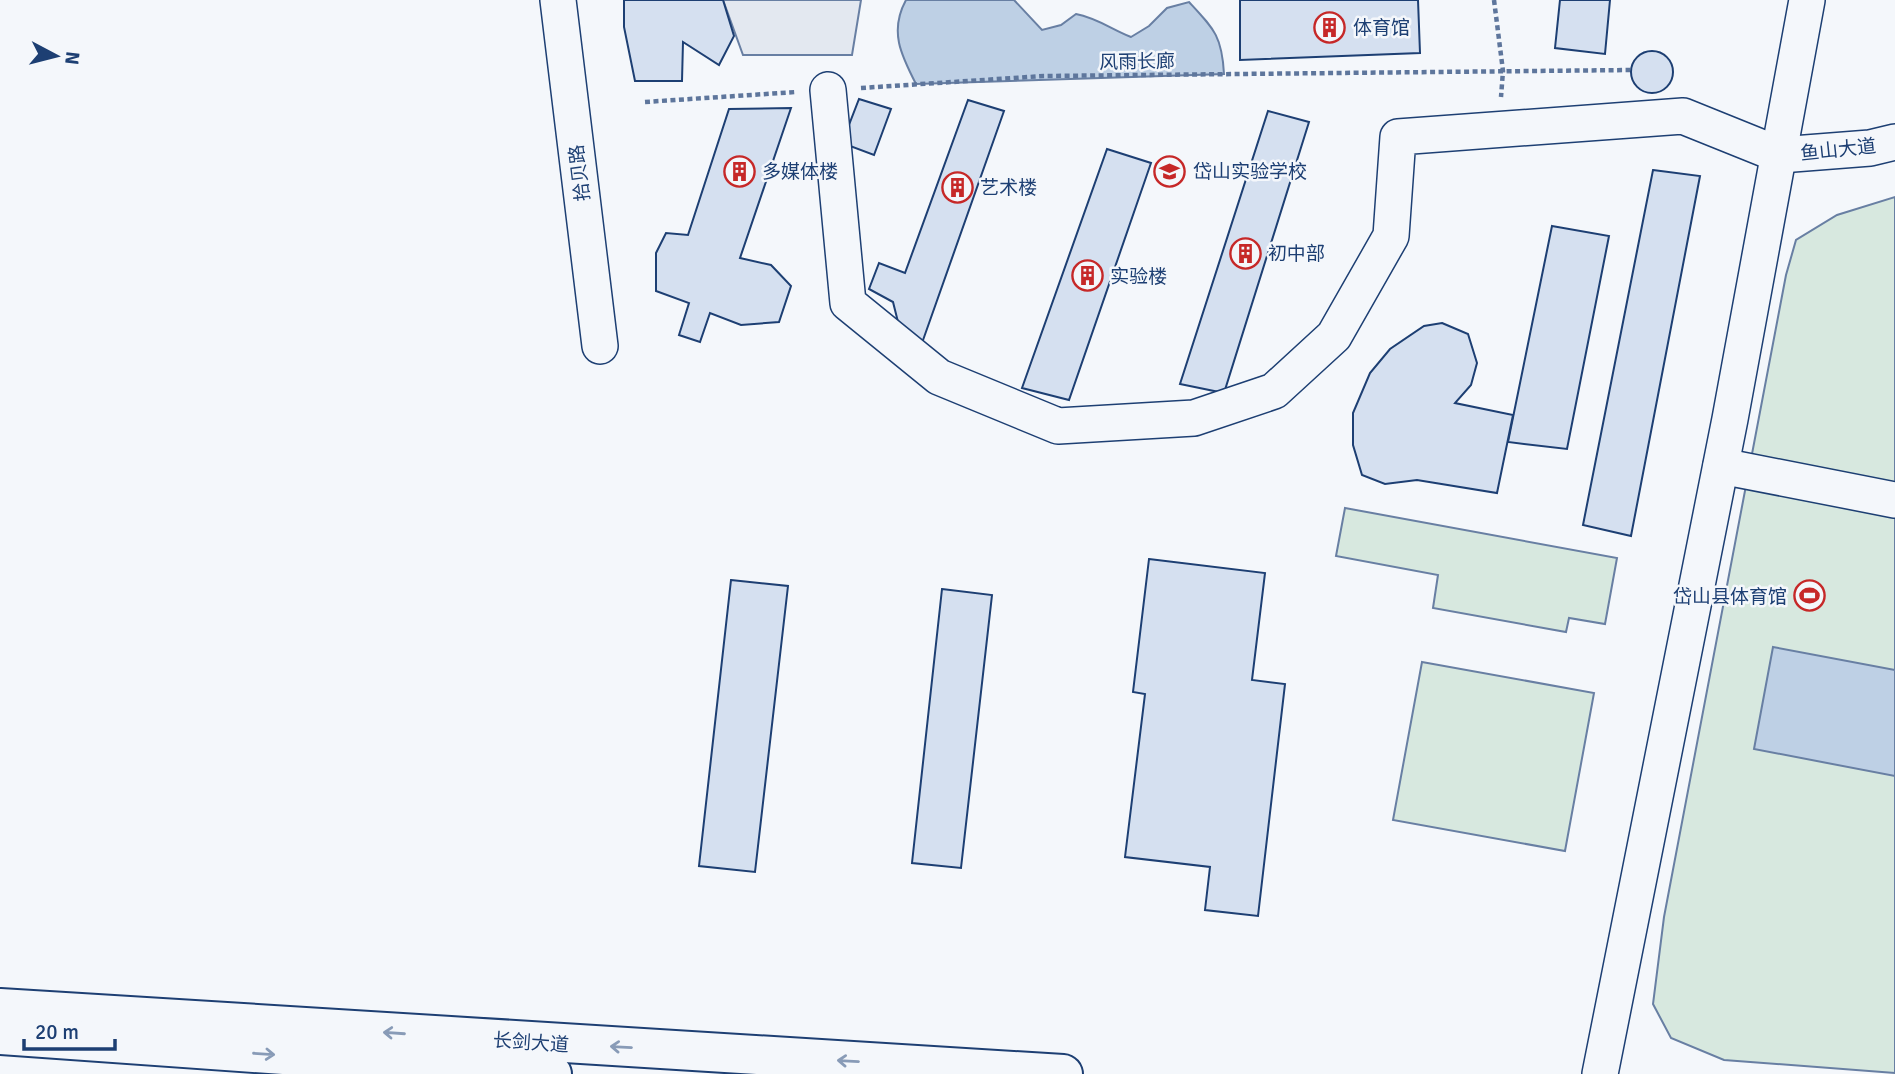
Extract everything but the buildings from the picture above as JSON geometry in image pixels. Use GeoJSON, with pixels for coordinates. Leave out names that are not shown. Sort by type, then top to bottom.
{"type":"FeatureCollection","features":[{"type":"Feature","properties":{"kind":"highway","name":"长剑大道"},"geometry":{"type":"LineString","coordinates":[[0,1007],[1063,1074]]}},
{"type":"Feature","properties":{"kind":"highway","name":"长剑大道"},"geometry":{"type":"LineString","coordinates":[[0,1035],[552,1074]]}},
{"type":"Feature","properties":{"kind":"street","name":"拾贝路"},"geometry":{"type":"LineString","coordinates":[[558,0],[600,346]]}},
{"type":"Feature","properties":{"kind":"street"},"geometry":{"type":"LineString","coordinates":[[1600,1074],[1721,466],[1807,0]]}},
{"type":"Feature","properties":{"kind":"street"},"geometry":{"type":"LineString","coordinates":[[828,90],[848,303],[939,377],[1058,426],[1194,418],[1274,391],[1334,336],[1391,236],[1398,137],[1683,116],[1780,155]]}},
{"type":"Feature","properties":{"kind":"street","name":"鱼山大道"},"geometry":{"type":"LineString","coordinates":[[1780,155],[1870,148],[1895,142]]}},
{"type":"Feature","properties":{"kind":"street"},"geometry":{"type":"LineString","coordinates":[[1721,466],[1895,500]]}},
{"type":"Feature","properties":{"kind":"path"},"geometry":{"type":"LineString","coordinates":[[1494,0],[1503,71]]}},
{"type":"Feature","properties":{"kind":"path","name":"风雨长廊"},"geometry":{"type":"LineString","coordinates":[[645,102],[1044,76],[1630,69]]}},
{"type":"Feature","properties":{"kind":"shaded area"},"geometry":{"type":"Polygon","coordinates":[[[723,0],[861,0],[852,55],[743,55],[723,0]]]}},
{"type":"Feature","properties":{"kind":"shaded area","name":"岱山县体育馆"},"geometry":{"type":"Polygon","coordinates":[[[1895,197],[1895,1073],[1724,1060],[1671,1038],[1653,1004],[1664,917],[1786,275],[1796,240],[1837,215],[1895,197]]]}},
{"type":"Feature","properties":{"kind":"shaded area"},"geometry":{"type":"Polygon","coordinates":[[[1345,508],[1617,558],[1605,624],[1569,618],[1566,632],[1433,608],[1438,575],[1336,556],[1345,508]]]}},
{"type":"Feature","properties":{"kind":"shaded area"},"geometry":{"type":"Polygon","coordinates":[[[1422,662],[1594,693],[1565,851],[1393,820],[1422,662]]]}},
{"type":"Feature","properties":{"kind":"water"},"geometry":{"type":"Polygon","coordinates":[[[906,0],[1014,0],[1042,30],[1061,25],[1076,14],[1131,37],[1149,26],[1167,8],[1189,2],[1205,19],[1219,42],[1224,74],[916,84],[899,43],[898,22],[906,0]]]}},
{"type":"Feature","properties":{"kind":"water"},"geometry":{"type":"Polygon","coordinates":[[[1773,647],[1895,670],[1895,776],[1754,749],[1773,647]]]}},
{"type":"Feature","properties":{"kind":"place","name":"体育馆"},"geometry":{"type":"Point","coordinates":[1330,27]}},
{"type":"Feature","properties":{"kind":"place","name":"多媒体楼"},"geometry":{"type":"Point","coordinates":[739,171]}},
{"type":"Feature","properties":{"kind":"place","name":"岱山实验学校"},"geometry":{"type":"Point","coordinates":[1170,171]}},
{"type":"Feature","properties":{"kind":"place","name":"艺术楼"},"geometry":{"type":"Point","coordinates":[957,187]}},
{"type":"Feature","properties":{"kind":"place","name":"初中部"},"geometry":{"type":"Point","coordinates":[1245,253]}},
{"type":"Feature","properties":{"kind":"place","name":"实验楼"},"geometry":{"type":"Point","coordinates":[1087,276]}},
{"type":"Feature","properties":{"kind":"place","name":"岱山县体育馆"},"geometry":{"type":"Point","coordinates":[1810,596]}}]}
